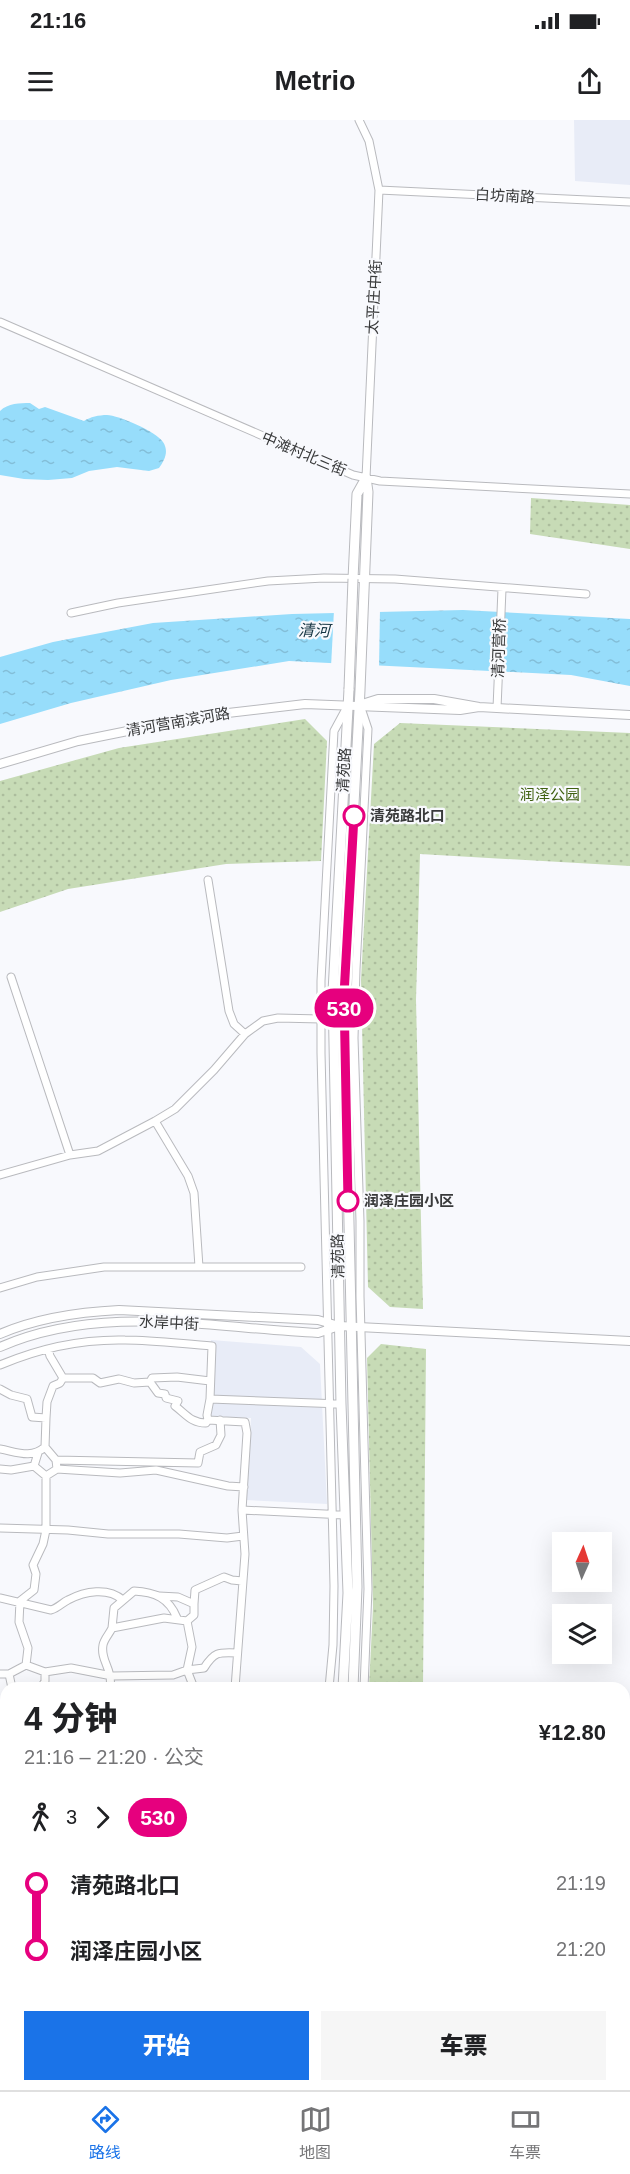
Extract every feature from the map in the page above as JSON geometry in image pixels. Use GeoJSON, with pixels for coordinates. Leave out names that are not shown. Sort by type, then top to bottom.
{"type":"FeatureCollection","features":[{"type":"Feature","properties":{"kind":"main road","name":"清苑路"},"geometry":{"type":"LineString","coordinates":[[343,1682],[348,1593],[339,1326],[333,992],[357,494],[366,478]]}},
{"type":"Feature","properties":{"kind":"main road","name":"清苑路"},"geometry":{"type":"LineString","coordinates":[[354,1682],[357,1587],[357,1326],[344,1077],[344,995],[360,705],[368,492],[366,478]]}},
{"type":"Feature","properties":{"kind":"street","name":"太平庄中街"},"geometry":{"type":"LineString","coordinates":[[358,120],[369,141],[379,190],[366,478]]}},
{"type":"Feature","properties":{"kind":"street","name":"白坊南路"},"geometry":{"type":"LineString","coordinates":[[379,190],[630,202]]}},
{"type":"Feature","properties":{"kind":"street","name":"中滩村北三街"},"geometry":{"type":"LineString","coordinates":[[0,322],[353,475],[380,481],[630,494]]}},
{"type":"Feature","properties":{"kind":"street"},"geometry":{"type":"LineString","coordinates":[[71,613],[118,603],[268,581],[365,579],[586,594]]}},
{"type":"Feature","properties":{"kind":"street","name":"清河营桥"},"geometry":{"type":"LineString","coordinates":[[497,708],[502,589]]}},
{"type":"Feature","properties":{"kind":"street","name":"清河营南滨河路"},"geometry":{"type":"LineString","coordinates":[[0,764],[78,741],[202,716],[305,704],[360,705]]}},
{"type":"Feature","properties":{"kind":"street"},"geometry":{"type":"LineString","coordinates":[[329,1682],[334,1622],[321,1019],[334,731],[348,705]]}},
{"type":"Feature","properties":{"kind":"street"},"geometry":{"type":"LineString","coordinates":[[360,705],[379,708],[460,710],[479,707],[630,716]]}},
{"type":"Feature","properties":{"kind":"street"},"geometry":{"type":"LineString","coordinates":[[208,880],[229,1011],[234,1024],[245,1034]]}},
{"type":"Feature","properties":{"kind":"street"},"geometry":{"type":"LineString","coordinates":[[11,977],[70,1155]]}},
{"type":"Feature","properties":{"kind":"street"},"geometry":{"type":"LineString","coordinates":[[0,1175],[70,1155],[98,1151],[155,1121],[175,1108],[245,1034],[263,1021],[278,1018],[321,1019]]}},
{"type":"Feature","properties":{"kind":"street"},"geometry":{"type":"LineString","coordinates":[[155,1121],[188,1176],[194,1193],[199,1267]]}},
{"type":"Feature","properties":{"kind":"street"},"geometry":{"type":"LineString","coordinates":[[0,1288],[37,1277],[104,1267],[301,1268]]}},
{"type":"Feature","properties":{"kind":"street","name":"水岸中街"},"geometry":{"type":"LineString","coordinates":[[0,1334],[56,1317],[119,1310],[318,1320],[328,1326],[630,1341]]}},
{"type":"Feature","properties":{"kind":"street","name":"水岸中街"},"geometry":{"type":"LineString","coordinates":[[0,1347],[33,1334],[98,1322],[143,1322],[318,1333],[328,1326]]}},
{"type":"Feature","properties":{"kind":"street"},"geometry":{"type":"LineString","coordinates":[[357,1326],[368,1589],[364,1682]]}},
{"type":"Feature","properties":{"kind":"street"},"geometry":{"type":"LineString","coordinates":[[0,1365],[48,1348],[74,1343],[124,1340],[212,1346],[208,1420]]}},
{"type":"Feature","properties":{"kind":"street"},"geometry":{"type":"LineString","coordinates":[[48,1348],[63,1378]]}},
{"type":"Feature","properties":{"kind":"street"},"geometry":{"type":"LineString","coordinates":[[63,1378],[93,1378],[100,1383],[119,1379],[134,1383],[150,1382],[152,1378],[177,1377],[210,1381]]}},
{"type":"Feature","properties":{"kind":"street"},"geometry":{"type":"LineString","coordinates":[[57,1469],[56,1460],[45,1447],[47,1402],[53,1386],[60,1383],[63,1378]]}},
{"type":"Feature","properties":{"kind":"street"},"geometry":{"type":"LineString","coordinates":[[150,1382],[158,1393],[178,1401],[175,1406],[197,1423],[206,1423],[208,1420],[245,1422],[247,1433],[242,1510],[245,1554],[235,1682]]}},
{"type":"Feature","properties":{"kind":"street"},"geometry":{"type":"LineString","coordinates":[[0,1389],[11,1395],[27,1399],[32,1417],[46,1418]]}},
{"type":"Feature","properties":{"kind":"street"},"geometry":{"type":"LineString","coordinates":[[210,1399],[341,1404]]}},
{"type":"Feature","properties":{"kind":"street"},"geometry":{"type":"LineString","coordinates":[[56,1460],[198,1463],[200,1452],[216,1445],[221,1435],[220,1420]]}},
{"type":"Feature","properties":{"kind":"street"},"geometry":{"type":"LineString","coordinates":[[0,1449],[25,1455],[38,1453],[45,1447]]}},
{"type":"Feature","properties":{"kind":"street"},"geometry":{"type":"LineString","coordinates":[[34,1467],[38,1453]]}},
{"type":"Feature","properties":{"kind":"street"},"geometry":{"type":"LineString","coordinates":[[0,1469],[34,1467],[46,1476]]}},
{"type":"Feature","properties":{"kind":"street"},"geometry":{"type":"LineString","coordinates":[[46,1476],[57,1469],[120,1473],[156,1470],[228,1486],[244,1487]]}},
{"type":"Feature","properties":{"kind":"street"},"geometry":{"type":"LineString","coordinates":[[20,1601],[34,1590],[36,1574],[33,1565],[43,1544],[46,1530],[46,1476]]}},
{"type":"Feature","properties":{"kind":"street"},"geometry":{"type":"LineString","coordinates":[[242,1510],[345,1515]]}},
{"type":"Feature","properties":{"kind":"street"},"geometry":{"type":"LineString","coordinates":[[0,1528],[227,1538],[243,1536]]}},
{"type":"Feature","properties":{"kind":"street"},"geometry":{"type":"LineString","coordinates":[[187,1621],[194,1615],[195,1590],[224,1576],[242,1581]]}},
{"type":"Feature","properties":{"kind":"street"},"geometry":{"type":"LineString","coordinates":[[0,1598],[51,1610],[58,1608],[68,1600],[98,1591],[116,1594],[123,1600]]}},
{"type":"Feature","properties":{"kind":"street"},"geometry":{"type":"LineString","coordinates":[[111,1682],[112,1676],[104,1657],[103,1644],[112,1628],[114,1608],[134,1591],[151,1592],[172,1608],[177,1618]]}},
{"type":"Feature","properties":{"kind":"street"},"geometry":{"type":"LineString","coordinates":[[159,1596],[178,1597],[194,1604]]}},
{"type":"Feature","properties":{"kind":"street"},"geometry":{"type":"LineString","coordinates":[[20,1601],[20,1622],[28,1648],[26,1665]]}},
{"type":"Feature","properties":{"kind":"street"},"geometry":{"type":"LineString","coordinates":[[112,1628],[164,1618],[187,1621]]}},
{"type":"Feature","properties":{"kind":"street"},"geometry":{"type":"LineString","coordinates":[[187,1621],[192,1647],[187,1670],[192,1682]]}},
{"type":"Feature","properties":{"kind":"street"},"geometry":{"type":"LineString","coordinates":[[0,1674],[9,1674],[26,1665],[45,1672],[71,1668],[112,1676],[172,1675],[204,1668],[212,1656],[222,1652],[237,1653]]}},
{"type":"Feature","properties":{"kind":"street"},"geometry":{"type":"LineString","coordinates":[[44,1682],[45,1672]]}},
{"type":"Feature","properties":{"kind":"street"},"geometry":{"type":"LineString","coordinates":[[9,1674],[11,1682]]}},
{"type":"Feature","properties":{"kind":"shaded area"},"geometry":{"type":"Polygon","coordinates":[[[574,120],[630,120],[630,185],[575,181],[574,120]]]}},
{"type":"Feature","properties":{"kind":"shaded area"},"geometry":{"type":"Polygon","coordinates":[[[211,1340],[301,1347],[320,1364],[327,1504],[246,1500],[251,1418],[209,1416],[211,1340]]]}},
{"type":"Feature","properties":{"kind":"green space"},"geometry":{"type":"Polygon","coordinates":[[[531,498],[630,505],[630,549],[530,534],[531,498]]]}},
{"type":"Feature","properties":{"kind":"green space"},"geometry":{"type":"Polygon","coordinates":[[[305,719],[327,741],[321,861],[226,864],[68,889],[0,912],[0,781],[119,748],[305,719]]]}},
{"type":"Feature","properties":{"kind":"green space","name":"润泽公园"},"geometry":{"type":"Polygon","coordinates":[[[400,723],[630,733],[630,866],[420,854],[416,1000],[423,1309],[390,1307],[368,1287],[361,980],[374,744],[400,723]]]}},
{"type":"Feature","properties":{"kind":"green space"},"geometry":{"type":"Polygon","coordinates":[[[381,1344],[426,1349],[423,1682],[369,1682],[373,1607],[367,1358],[381,1344]]]}},
{"type":"Feature","properties":{"kind":"water"},"geometry":{"type":"Polygon","coordinates":[[[30,403],[39,409],[45,407],[84,421],[95,416],[107,415],[128,421],[146,429],[163,442],[166,449],[164,459],[159,468],[149,471],[117,467],[89,471],[72,478],[48,480],[0,475],[0,411],[10,405],[30,403]]]}},
{"type":"Feature","properties":{"kind":"water","name":"清河"},"geometry":{"type":"Polygon","coordinates":[[[463,610],[630,619],[630,686],[571,675],[289,661],[171,680],[71,703],[0,724],[0,657],[53,642],[153,623],[292,614],[463,610]]]}},
{"type":"Feature","properties":{"kind":"pier"},"geometry":{"type":"Polygon","coordinates":[[[380,609],[379,669],[331,667],[334,610],[380,609]]]}},
{"type":"Feature","properties":{"kind":"bus line","name":"530"},"geometry":{"type":"LineString","coordinates":[[348,1201],[344,995],[354,816]]}},
{"type":"Feature","properties":{"kind":"place","name":"清苑路北口"},"geometry":{"type":"Point","coordinates":[354,816]}},
{"type":"Feature","properties":{"kind":"place","name":"润泽庄园小区"},"geometry":{"type":"Point","coordinates":[348,1201]}}]}
